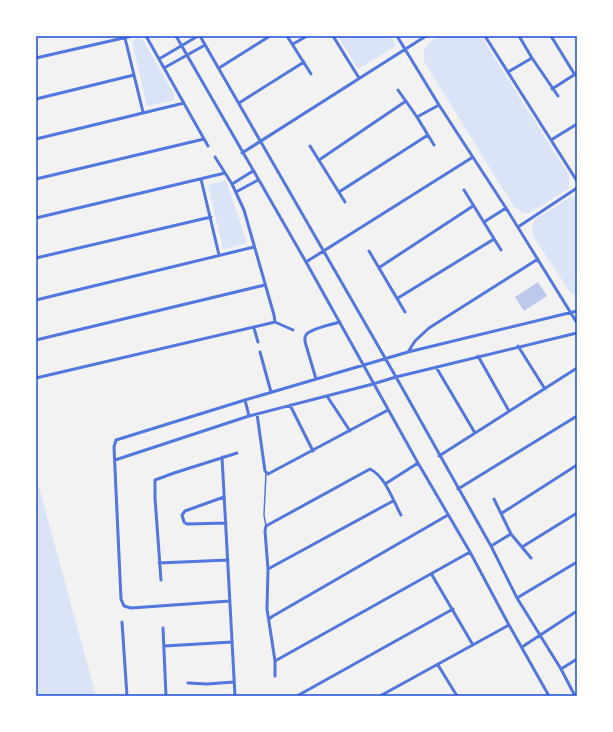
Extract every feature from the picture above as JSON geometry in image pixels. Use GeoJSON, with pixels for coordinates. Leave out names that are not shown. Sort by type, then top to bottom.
{"type":"FeatureCollection","features":[{"type":"Feature","properties":{"kind":"street"},"geometry":{"type":"LineString","coordinates":[[36,58],[132,36]]}},
{"type":"Feature","properties":{"kind":"street"},"geometry":{"type":"LineString","coordinates":[[146,36],[208,146]]}},
{"type":"Feature","properties":{"kind":"street"},"geometry":{"type":"LineString","coordinates":[[176,36],[470,552],[549,696]]}},
{"type":"Feature","properties":{"kind":"street"},"geometry":{"type":"LineString","coordinates":[[159,59],[199,36],[205,45],[396,377],[490,546],[517,598],[575,696]]}},
{"type":"Feature","properties":{"kind":"street"},"geometry":{"type":"LineString","coordinates":[[219,68],[270,36]]}},
{"type":"Feature","properties":{"kind":"street"},"geometry":{"type":"LineString","coordinates":[[287,36],[311,74]]}},
{"type":"Feature","properties":{"kind":"street"},"geometry":{"type":"LineString","coordinates":[[293,44],[307,36]]}},
{"type":"Feature","properties":{"kind":"street"},"geometry":{"type":"LineString","coordinates":[[333,36],[359,78]]}},
{"type":"Feature","properties":{"kind":"street"},"geometry":{"type":"LineString","coordinates":[[398,36],[439,105],[506,208],[577,323]]}},
{"type":"Feature","properties":{"kind":"street"},"geometry":{"type":"LineString","coordinates":[[242,152],[426,36]]}},
{"type":"Feature","properties":{"kind":"street"},"geometry":{"type":"LineString","coordinates":[[485,36],[577,181]]}},
{"type":"Feature","properties":{"kind":"street"},"geometry":{"type":"LineString","coordinates":[[519,36],[552,89],[558,96]]}},
{"type":"Feature","properties":{"kind":"street"},"geometry":{"type":"LineString","coordinates":[[551,36],[576,74],[552,89]]}},
{"type":"Feature","properties":{"kind":"street"},"geometry":{"type":"LineString","coordinates":[[125,38],[143,112]]}},
{"type":"Feature","properties":{"kind":"street"},"geometry":{"type":"LineString","coordinates":[[164,68],[205,45]]}},
{"type":"Feature","properties":{"kind":"street"},"geometry":{"type":"LineString","coordinates":[[508,72],[532,58]]}},
{"type":"Feature","properties":{"kind":"street"},"geometry":{"type":"LineString","coordinates":[[239,103],[304,62]]}},
{"type":"Feature","properties":{"kind":"street"},"geometry":{"type":"LineString","coordinates":[[36,99],[134,75]]}},
{"type":"Feature","properties":{"kind":"street"},"geometry":{"type":"LineString","coordinates":[[398,90],[417,117],[434,146]]}},
{"type":"Feature","properties":{"kind":"street"},"geometry":{"type":"LineString","coordinates":[[318,160],[406,101]]}},
{"type":"Feature","properties":{"kind":"street"},"geometry":{"type":"LineString","coordinates":[[36,139],[184,103]]}},
{"type":"Feature","properties":{"kind":"street"},"geometry":{"type":"LineString","coordinates":[[417,117],[439,105]]}},
{"type":"Feature","properties":{"kind":"street"},"geometry":{"type":"LineString","coordinates":[[551,140],[577,124]]}},
{"type":"Feature","properties":{"kind":"street"},"geometry":{"type":"LineString","coordinates":[[338,192],[428,135]]}},
{"type":"Feature","properties":{"kind":"street"},"geometry":{"type":"LineString","coordinates":[[36,179],[204,138]]}},
{"type":"Feature","properties":{"kind":"street"},"geometry":{"type":"LineString","coordinates":[[310,146],[338,192],[346,202]]}},
{"type":"Feature","properties":{"kind":"street"},"geometry":{"type":"LineString","coordinates":[[216,157],[232,184],[244,210],[275,322]]}},
{"type":"Feature","properties":{"kind":"street"},"geometry":{"type":"LineString","coordinates":[[306,262],[473,157]]}},
{"type":"Feature","properties":{"kind":"street"},"geometry":{"type":"LineString","coordinates":[[232,184],[253,171]]}},
{"type":"Feature","properties":{"kind":"street"},"geometry":{"type":"LineString","coordinates":[[36,218],[225,173]]}},
{"type":"Feature","properties":{"kind":"street"},"geometry":{"type":"LineString","coordinates":[[201,179],[219,255]]}},
{"type":"Feature","properties":{"kind":"street"},"geometry":{"type":"LineString","coordinates":[[236,192],[258,180]]}},
{"type":"Feature","properties":{"kind":"street"},"geometry":{"type":"LineString","coordinates":[[518,227],[577,188]]}},
{"type":"Feature","properties":{"kind":"street"},"geometry":{"type":"LineString","coordinates":[[464,190],[501,250]]}},
{"type":"Feature","properties":{"kind":"street"},"geometry":{"type":"LineString","coordinates":[[380,267],[474,206]]}},
{"type":"Feature","properties":{"kind":"street"},"geometry":{"type":"LineString","coordinates":[[484,222],[506,208]]}},
{"type":"Feature","properties":{"kind":"street"},"geometry":{"type":"LineString","coordinates":[[36,258],[211,218]]}},
{"type":"Feature","properties":{"kind":"street"},"geometry":{"type":"LineString","coordinates":[[398,298],[494,239]]}},
{"type":"Feature","properties":{"kind":"street"},"geometry":{"type":"LineString","coordinates":[[36,300],[254,247]]}},
{"type":"Feature","properties":{"kind":"street"},"geometry":{"type":"LineString","coordinates":[[369,251],[380,267],[405,312]]}},
{"type":"Feature","properties":{"kind":"street"},"geometry":{"type":"LineString","coordinates":[[408,352],[415,341],[429,328],[538,259]]}},
{"type":"Feature","properties":{"kind":"street"},"geometry":{"type":"LineString","coordinates":[[36,340],[265,285]]}},
{"type":"Feature","properties":{"kind":"street"},"geometry":{"type":"LineString","coordinates":[[230,602],[131,608],[124,606],[121,599],[114,445],[116,440],[271,392],[385,360],[408,352],[570,313],[577,310]]}},
{"type":"Feature","properties":{"kind":"street"},"geometry":{"type":"LineString","coordinates":[[36,378],[275,322],[293,330]]}},
{"type":"Feature","properties":{"kind":"street"},"geometry":{"type":"LineString","coordinates":[[316,379],[305,339],[308,333],[340,322]]}},
{"type":"Feature","properties":{"kind":"street"},"geometry":{"type":"LineString","coordinates":[[254,328],[258,342]]}},
{"type":"Feature","properties":{"kind":"street"},"geometry":{"type":"LineString","coordinates":[[115,460],[249,416],[478,356],[577,333]]}},
{"type":"Feature","properties":{"kind":"street"},"geometry":{"type":"LineString","coordinates":[[518,346],[545,389]]}},
{"type":"Feature","properties":{"kind":"street"},"geometry":{"type":"LineString","coordinates":[[260,352],[271,392]]}},
{"type":"Feature","properties":{"kind":"street"},"geometry":{"type":"LineString","coordinates":[[478,356],[509,411]]}},
{"type":"Feature","properties":{"kind":"street"},"geometry":{"type":"LineString","coordinates":[[436,367],[475,433]]}},
{"type":"Feature","properties":{"kind":"street"},"geometry":{"type":"LineString","coordinates":[[439,456],[577,368]]}},
{"type":"Feature","properties":{"kind":"street"},"geometry":{"type":"LineString","coordinates":[[327,396],[350,431]]}},
{"type":"Feature","properties":{"kind":"street"},"geometry":{"type":"LineString","coordinates":[[245,400],[249,416]]}},
{"type":"Feature","properties":{"kind":"street"},"geometry":{"type":"LineString","coordinates":[[290,405],[312,451]]}},
{"type":"Feature","properties":{"kind":"street"},"geometry":{"type":"LineString","coordinates":[[258,414],[267,473],[312,451],[388,410]]}},
{"type":"Feature","properties":{"kind":"street"},"geometry":{"type":"LineString","coordinates":[[458,489],[577,416]]}},
{"type":"Feature","properties":{"kind":"street"},"geometry":{"type":"LineString","coordinates":[[160,580],[155,480],[237,453]]}},
{"type":"Feature","properties":{"kind":"street"},"geometry":{"type":"LineString","coordinates":[[222,457],[234,696]]}},
{"type":"Feature","properties":{"kind":"street"},"geometry":{"type":"LineString","coordinates":[[385,484],[418,463]]}},
{"type":"Feature","properties":{"kind":"street"},"geometry":{"type":"LineString","coordinates":[[502,513],[577,465]]}},
{"type":"Feature","properties":{"kind":"street"},"geometry":{"type":"LineString","coordinates":[[275,676],[267,609],[268,569],[266,527],[368,470],[372,470],[385,484],[401,515]]}},
{"type":"Feature","properties":{"kind":"street"},"geometry":{"type":"LineString","coordinates":[[224,497],[184,511],[182,515],[186,524],[226,523]]}},
{"type":"Feature","properties":{"kind":"street"},"geometry":{"type":"LineString","coordinates":[[494,499],[512,534],[531,558]]}},
{"type":"Feature","properties":{"kind":"street"},"geometry":{"type":"LineString","coordinates":[[268,569],[394,501]]}},
{"type":"Feature","properties":{"kind":"street"},"geometry":{"type":"LineString","coordinates":[[522,547],[577,513]]}},
{"type":"Feature","properties":{"kind":"street"},"geometry":{"type":"LineString","coordinates":[[269,619],[448,515]]}},
{"type":"Feature","properties":{"kind":"street"},"geometry":{"type":"LineString","coordinates":[[490,546],[512,534]]}},
{"type":"Feature","properties":{"kind":"street"},"geometry":{"type":"LineString","coordinates":[[274,661],[470,552]]}},
{"type":"Feature","properties":{"kind":"street"},"geometry":{"type":"LineString","coordinates":[[159,563],[228,560]]}},
{"type":"Feature","properties":{"kind":"street"},"geometry":{"type":"LineString","coordinates":[[517,598],[577,562]]}},
{"type":"Feature","properties":{"kind":"street"},"geometry":{"type":"LineString","coordinates":[[432,574],[473,645]]}},
{"type":"Feature","properties":{"kind":"street"},"geometry":{"type":"LineString","coordinates":[[297,696],[453,609]]}},
{"type":"Feature","properties":{"kind":"street"},"geometry":{"type":"LineString","coordinates":[[522,647],[577,611]]}},
{"type":"Feature","properties":{"kind":"street"},"geometry":{"type":"LineString","coordinates":[[122,622],[127,696]]}},
{"type":"Feature","properties":{"kind":"street"},"geometry":{"type":"LineString","coordinates":[[380,696],[509,625]]}},
{"type":"Feature","properties":{"kind":"street"},"geometry":{"type":"LineString","coordinates":[[163,628],[166,696]]}},
{"type":"Feature","properties":{"kind":"street"},"geometry":{"type":"LineString","coordinates":[[164,646],[232,642]]}},
{"type":"Feature","properties":{"kind":"street"},"geometry":{"type":"LineString","coordinates":[[560,669],[577,659]]}},
{"type":"Feature","properties":{"kind":"street"},"geometry":{"type":"LineString","coordinates":[[438,665],[457,696]]}},
{"type":"Feature","properties":{"kind":"street"},"geometry":{"type":"LineString","coordinates":[[188,683],[207,684],[234,682]]}},
{"type":"Feature","properties":{"kind":"lane"},"geometry":{"type":"LineString","coordinates":[[266,527],[264,515],[267,473]]}},
{"type":"Feature","properties":{"kind":"shaded area"},"geometry":{"type":"Polygon","coordinates":[[[338,36],[390,36],[396,46],[358,69],[338,36]]]}},
{"type":"Feature","properties":{"kind":"shaded area"},"geometry":{"type":"Polygon","coordinates":[[[439,36],[481,36],[569,175],[570,181],[568,189],[529,213],[523,213],[514,207],[425,63],[424,50],[431,41],[439,36]]]}},
{"type":"Feature","properties":{"kind":"shaded area"},"geometry":{"type":"Polygon","coordinates":[[[138,38],[143,40],[174,94],[174,100],[147,106],[132,41],[138,38]]]}},
{"type":"Feature","properties":{"kind":"shaded area"},"geometry":{"type":"Polygon","coordinates":[[[226,180],[247,243],[223,249],[208,185],[226,180]]]}},
{"type":"Feature","properties":{"kind":"shaded area"},"geometry":{"type":"Polygon","coordinates":[[[577,196],[577,297],[570,292],[535,239],[532,228],[533,223],[537,218],[571,197],[577,196]]]}},
{"type":"Feature","properties":{"kind":"shaded area"},"geometry":{"type":"Polygon","coordinates":[[[36,476],[96,696],[36,696],[36,476]]]}},
{"type":"Feature","properties":{"kind":"building"},"geometry":{"type":"Polygon","coordinates":[[[538,282],[547,296],[524,311],[515,297],[538,282]]]}}]}
